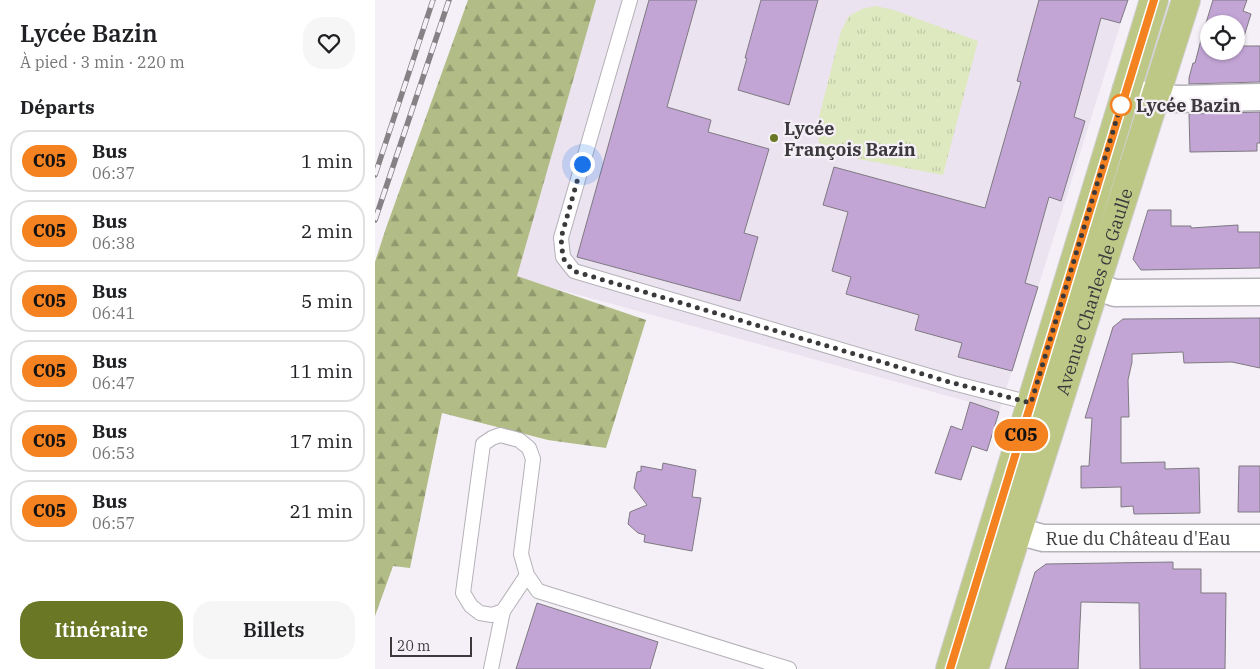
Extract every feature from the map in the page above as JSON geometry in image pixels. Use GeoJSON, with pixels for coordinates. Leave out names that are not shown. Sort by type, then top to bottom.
{"type":"FeatureCollection","features":[{"type":"Feature","properties":{"kind":"main road","name":"Avenue Charles de Gaulle"},"geometry":{"type":"LineString","coordinates":[[974,669],[1017,531],[1043,408],[1126,90],[1153,0]]}},
{"type":"Feature","properties":{"kind":"main road","name":"Avenue Charles de Gaulle"},"geometry":{"type":"LineString","coordinates":[[950,669],[1043,408],[1095,286],[1185,0]]}},
{"type":"Feature","properties":{"kind":"street"},"geometry":{"type":"LineString","coordinates":[[1126,90],[1155,98],[1260,97]]}},
{"type":"Feature","properties":{"kind":"street"},"geometry":{"type":"LineString","coordinates":[[1095,286],[1115,293],[1260,292]]}},
{"type":"Feature","properties":{"kind":"street","name":"Rue du Château d'Eau"},"geometry":{"type":"LineString","coordinates":[[1017,531],[1043,538],[1260,538]]}},
{"type":"Feature","properties":{"kind":"lane"},"geometry":{"type":"LineString","coordinates":[[629,0],[561,238],[563,258],[573,271],[1043,408]]}},
{"type":"Feature","properties":{"kind":"lane"},"geometry":{"type":"LineString","coordinates":[[503,611],[492,615],[480,613],[471,606],[463,593],[483,444],[491,438],[501,435],[519,440],[529,448],[533,459],[521,554],[527,574],[537,591],[784,668]]}},
{"type":"Feature","properties":{"kind":"lane"},"geometry":{"type":"LineString","coordinates":[[491,669],[503,611],[527,574]]}},
{"type":"Feature","properties":{"kind":"shaded area","name":"Lycée François Bazin"},"geometry":{"type":"Polygon","coordinates":[[[513,0],[1128,0],[999,412],[970,402],[422,252],[513,0]]]}},
{"type":"Feature","properties":{"kind":"green space"},"geometry":{"type":"Polygon","coordinates":[[[468,0],[596,0],[517,276],[646,320],[606,448],[548,440],[442,413],[410,568],[393,566],[375,616],[375,262],[468,0]]]}},
{"type":"Feature","properties":{"kind":"green space"},"geometry":{"type":"Polygon","coordinates":[[[876,6],[894,10],[978,41],[943,175],[827,153],[819,142],[816,129],[841,31],[849,16],[862,9],[876,6]]]}},
{"type":"Feature","properties":{"kind":"building"},"geometry":{"type":"Polygon","coordinates":[[[649,0],[697,0],[667,107],[711,120],[708,132],[769,149],[744,233],[758,237],[740,301],[577,257],[649,0]]]}},
{"type":"Feature","properties":{"kind":"building"},"geometry":{"type":"Polygon","coordinates":[[[761,0],[818,0],[789,105],[738,90],[761,0]]]}},
{"type":"Feature","properties":{"kind":"building"},"geometry":{"type":"Polygon","coordinates":[[[1039,0],[1128,0],[1120,23],[1101,18],[1074,117],[1085,121],[1061,201],[1049,197],[1025,283],[1038,287],[1012,371],[958,357],[962,343],[915,330],[919,315],[846,294],[851,277],[832,271],[848,212],[823,205],[834,167],[985,208],[1021,82],[1017,81],[1039,0]]]}},
{"type":"Feature","properties":{"kind":"building"},"geometry":{"type":"Polygon","coordinates":[[[1213,0],[1247,0],[1243,11],[1251,14],[1245,33],[1245,15],[1208,15],[1213,0]]]}},
{"type":"Feature","properties":{"kind":"building"},"geometry":{"type":"Polygon","coordinates":[[[1200,44],[1200,60],[1245,60],[1245,46],[1260,46],[1260,82],[1189,84],[1193,63],[1195,63],[1200,44]]]}},
{"type":"Feature","properties":{"kind":"building"},"geometry":{"type":"Polygon","coordinates":[[[1260,112],[1260,143],[1257,143],[1257,151],[1190,152],[1189,114],[1260,112]]]}},
{"type":"Feature","properties":{"kind":"building"},"geometry":{"type":"Polygon","coordinates":[[[1148,210],[1171,210],[1171,226],[1191,226],[1191,228],[1238,225],[1238,232],[1260,232],[1260,268],[1141,270],[1133,259],[1148,210]]]}},
{"type":"Feature","properties":{"kind":"building"},"geometry":{"type":"Polygon","coordinates":[[[1260,318],[1260,368],[1232,362],[1184,363],[1183,352],[1132,354],[1128,380],[1129,417],[1121,417],[1121,463],[1165,462],[1165,469],[1199,468],[1200,513],[1134,514],[1133,506],[1121,507],[1121,487],[1081,488],[1081,466],[1089,466],[1092,418],[1085,418],[1113,327],[1123,319],[1260,318]]]}},
{"type":"Feature","properties":{"kind":"building"},"geometry":{"type":"Polygon","coordinates":[[[970,402],[999,412],[987,451],[972,446],[961,480],[935,473],[951,426],[962,430],[970,402]]]}},
{"type":"Feature","properties":{"kind":"building"},"geometry":{"type":"Polygon","coordinates":[[[663,463],[696,470],[692,497],[701,498],[692,551],[644,542],[645,535],[638,533],[628,524],[630,512],[647,505],[634,488],[637,472],[641,471],[641,466],[662,470],[663,463]]]}},
{"type":"Feature","properties":{"kind":"building"},"geometry":{"type":"Polygon","coordinates":[[[1239,466],[1260,466],[1260,512],[1238,512],[1239,466]]]}},
{"type":"Feature","properties":{"kind":"building"},"geometry":{"type":"Polygon","coordinates":[[[1173,562],[1173,569],[1201,569],[1201,593],[1226,593],[1225,669],[1140,669],[1139,603],[1081,602],[1078,669],[1005,669],[1035,572],[1046,564],[1173,562]]]}},
{"type":"Feature","properties":{"kind":"building"},"geometry":{"type":"Polygon","coordinates":[[[537,603],[658,642],[650,669],[516,669],[537,603]]]}},
{"type":"Feature","properties":{"kind":"railway"},"geometry":{"type":"LineString","coordinates":[[375,175],[433,0]]}},
{"type":"Feature","properties":{"kind":"railway"},"geometry":{"type":"LineString","coordinates":[[375,220],[449,0]]}},
{"type":"Feature","properties":{"kind":"bus line","name":"C05"},"geometry":{"type":"LineString","coordinates":[[950,669],[1154,0]]}},
{"type":"Feature","properties":{"kind":"place","name":"Lycée Bazin"},"geometry":{"type":"Point","coordinates":[1121,105]}},
{"type":"Feature","properties":{"kind":"place","name":"Lycée François Bazin"},"geometry":{"type":"Point","coordinates":[774,138]}},
{"type":"Feature","properties":{"kind":"route"},"geometry":{"type":"LineString","coordinates":[[582,164],[561,238],[563,258],[573,271],[953,383],[1031,403],[1123,98],[1121,105]]}}]}
